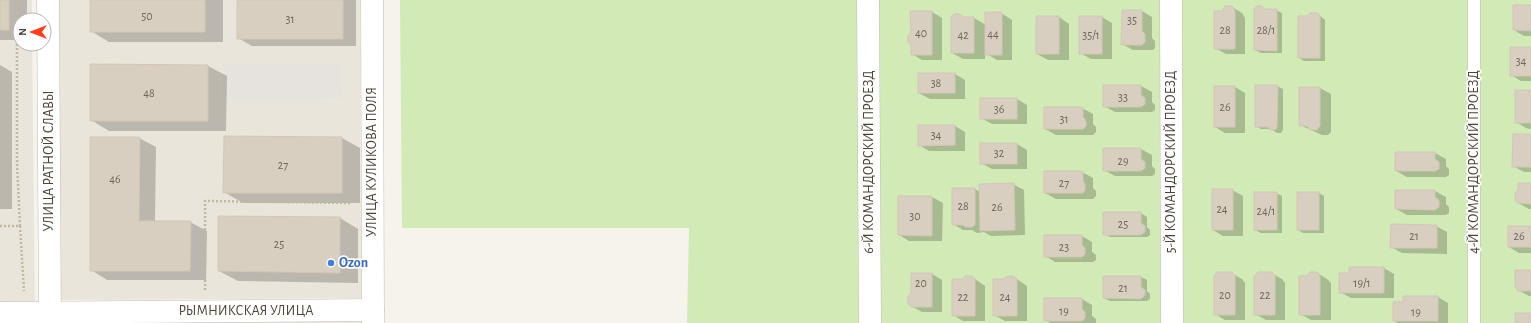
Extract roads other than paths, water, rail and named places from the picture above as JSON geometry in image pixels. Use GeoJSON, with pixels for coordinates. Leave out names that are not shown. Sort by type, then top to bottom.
{"type":"FeatureCollection","features":[{"type":"Feature","properties":{"kind":"street","name":"УЛИЦА РАТНОЙ СЛАВЫ"},"geometry":{"type":"LineString","coordinates":[[48,0],[50,318]]}},
{"type":"Feature","properties":{"kind":"street","name":"УЛИЦА КУЛИКОВА ПОЛЯ"},"geometry":{"type":"LineString","coordinates":[[372,0],[373,317]]}},
{"type":"Feature","properties":{"kind":"street","name":"6-Й КОМАНДОРСКИЙ ПРОЕЗД"},"geometry":{"type":"LineString","coordinates":[[868,0],[870,323]]}},
{"type":"Feature","properties":{"kind":"street","name":"5-Й КОМАНДОРСКИЙ ПРОЕЗД"},"geometry":{"type":"LineString","coordinates":[[1171,0],[1172,323]]}},
{"type":"Feature","properties":{"kind":"street","name":"РЫМНИКСКАЯ УЛИЦА"},"geometry":{"type":"LineString","coordinates":[[0,313],[50,318],[205,311],[373,317]]}},
{"type":"Feature","properties":{"kind":"lane","name":"4-Й КОМАНДОРСКИЙ ПРОЕЗД"},"geometry":{"type":"LineString","coordinates":[[1474,0],[1474,323]]}},
{"type":"Feature","properties":{"kind":"place","name":"Ozon"},"geometry":{"type":"Point","coordinates":[331,263]}}]}
